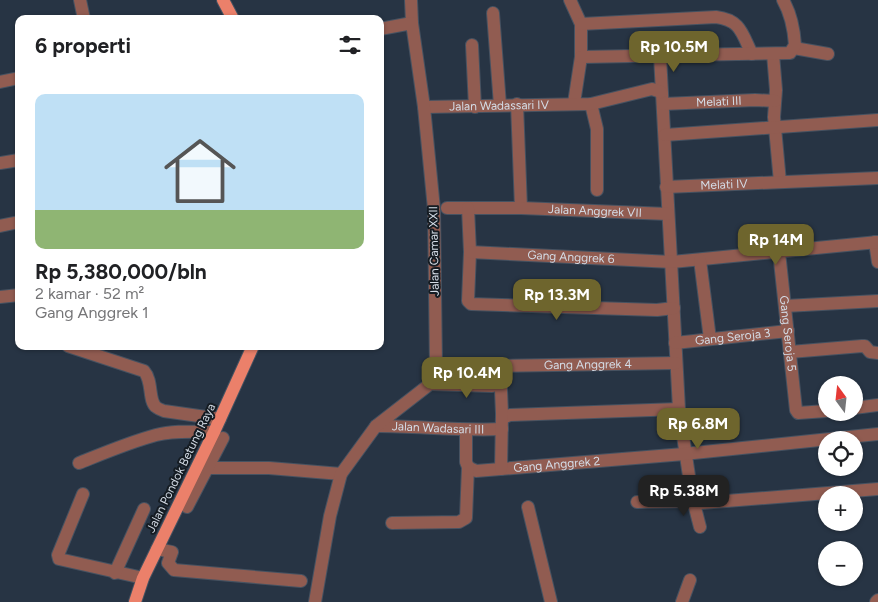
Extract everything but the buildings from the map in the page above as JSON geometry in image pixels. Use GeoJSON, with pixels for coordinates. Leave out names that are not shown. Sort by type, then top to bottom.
{"type":"FeatureCollection","features":[{"type":"Feature","properties":{"kind":"main road"},"geometry":{"type":"LineString","coordinates":[[223,0],[231,15]]}},
{"type":"Feature","properties":{"kind":"main road","name":"Jalan Pondok Betung Raya"},"geometry":{"type":"LineString","coordinates":[[135,602],[143,578],[157,549],[219,435],[220,419],[251,350]]}},
{"type":"Feature","properties":{"kind":"street"},"geometry":{"type":"LineString","coordinates":[[80,0],[83,15]]}},
{"type":"Feature","properties":{"kind":"street","name":"Jalan Camar XXII"},"geometry":{"type":"LineString","coordinates":[[411,0],[412,23],[424,107],[434,209],[436,367],[435,375],[430,384]]}},
{"type":"Feature","properties":{"kind":"street"},"geometry":{"type":"LineString","coordinates":[[570,0],[580,24],[581,57],[574,103]]}},
{"type":"Feature","properties":{"kind":"street"},"geometry":{"type":"LineString","coordinates":[[581,57],[790,53],[794,48],[794,38],[790,17],[783,0]]}},
{"type":"Feature","properties":{"kind":"street"},"geometry":{"type":"LineString","coordinates":[[493,13],[500,105]]}},
{"type":"Feature","properties":{"kind":"street"},"geometry":{"type":"LineString","coordinates":[[580,24],[728,18],[734,21],[741,30],[752,54]]}},
{"type":"Feature","properties":{"kind":"street"},"geometry":{"type":"LineString","coordinates":[[384,28],[412,23]]}},
{"type":"Feature","properties":{"kind":"street"},"geometry":{"type":"LineString","coordinates":[[472,45],[475,107]]}},
{"type":"Feature","properties":{"kind":"street"},"geometry":{"type":"LineString","coordinates":[[794,48],[828,54]]}},
{"type":"Feature","properties":{"kind":"street"},"geometry":{"type":"LineString","coordinates":[[773,54],[776,90],[774,127],[780,182]]}},
{"type":"Feature","properties":{"kind":"street"},"geometry":{"type":"LineString","coordinates":[[660,56],[679,409],[684,454],[700,527]]}},
{"type":"Feature","properties":{"kind":"street"},"geometry":{"type":"LineString","coordinates":[[0,82],[15,79]]}},
{"type":"Feature","properties":{"kind":"street","name":"Melati III"},"geometry":{"type":"LineString","coordinates":[[593,103],[652,89],[662,98],[775,101]]}},
{"type":"Feature","properties":{"kind":"street"},"geometry":{"type":"LineString","coordinates":[[593,103],[597,129],[597,190]]}},
{"type":"Feature","properties":{"kind":"street","name":"Jalan Wadassari IV"},"geometry":{"type":"LineString","coordinates":[[424,107],[593,103]]}},
{"type":"Feature","properties":{"kind":"street"},"geometry":{"type":"LineString","coordinates":[[517,104],[520,208]]}},
{"type":"Feature","properties":{"kind":"street"},"geometry":{"type":"LineString","coordinates":[[665,135],[878,120]]}},
{"type":"Feature","properties":{"kind":"street"},"geometry":{"type":"LineString","coordinates":[[0,163],[15,161]]}},
{"type":"Feature","properties":{"kind":"street","name":"Melati IV"},"geometry":{"type":"LineString","coordinates":[[666,187],[878,178]]}},
{"type":"Feature","properties":{"kind":"street","name":"Jalan Anggrek VII"},"geometry":{"type":"LineString","coordinates":[[447,208],[520,208],[668,214]]}},
{"type":"Feature","properties":{"kind":"street"},"geometry":{"type":"LineString","coordinates":[[468,208],[470,252],[469,303],[473,305],[648,310],[674,308]]}},
{"type":"Feature","properties":{"kind":"street"},"geometry":{"type":"LineString","coordinates":[[0,226],[15,223]]}},
{"type":"Feature","properties":{"kind":"street"},"geometry":{"type":"LineString","coordinates":[[876,242],[878,262]]}},
{"type":"Feature","properties":{"kind":"street","name":"Gang Anggrek 6"},"geometry":{"type":"LineString","coordinates":[[470,252],[672,262],[876,242]]}},
{"type":"Feature","properties":{"kind":"street","name":"Gang Seroja 5"},"geometry":{"type":"LineString","coordinates":[[779,252],[796,410],[799,414],[818,412]]}},
{"type":"Feature","properties":{"kind":"street"},"geometry":{"type":"LineString","coordinates":[[700,260],[710,340]]}},
{"type":"Feature","properties":{"kind":"street"},"geometry":{"type":"LineString","coordinates":[[0,298],[15,296]]}},
{"type":"Feature","properties":{"kind":"street"},"geometry":{"type":"LineString","coordinates":[[785,306],[878,301]]}},
{"type":"Feature","properties":{"kind":"street","name":"Gang Seroja 3"},"geometry":{"type":"LineString","coordinates":[[675,343],[788,331]]}},
{"type":"Feature","properties":{"kind":"street"},"geometry":{"type":"LineString","coordinates":[[790,352],[865,346],[870,352],[878,353]]}},
{"type":"Feature","properties":{"kind":"street"},"geometry":{"type":"LineString","coordinates":[[81,350],[144,370],[148,375],[153,402],[156,407],[164,411],[220,419]]}},
{"type":"Feature","properties":{"kind":"street","name":"Gang Anggrek 4"},"geometry":{"type":"LineString","coordinates":[[502,424],[500,366],[676,363]]}},
{"type":"Feature","properties":{"kind":"street"},"geometry":{"type":"LineString","coordinates":[[315,602],[330,516],[341,474],[376,426],[430,384],[492,386]]}},
{"type":"Feature","properties":{"kind":"street"},"geometry":{"type":"LineString","coordinates":[[863,407],[878,405]]}},
{"type":"Feature","properties":{"kind":"street","name":"Jalan Wadasari III"},"geometry":{"type":"LineString","coordinates":[[376,426],[410,426],[466,430],[502,424],[510,415],[679,409]]}},
{"type":"Feature","properties":{"kind":"street"},"geometry":{"type":"LineString","coordinates":[[501,469],[502,424]]}},
{"type":"Feature","properties":{"kind":"street"},"geometry":{"type":"LineString","coordinates":[[392,523],[464,520],[466,518],[468,467],[466,462],[466,430]]}},
{"type":"Feature","properties":{"kind":"street"},"geometry":{"type":"LineString","coordinates":[[79,463],[130,443],[157,435],[178,432],[219,435],[207,468],[187,507]]}},
{"type":"Feature","properties":{"kind":"street","name":"Gang Anggrek 2"},"geometry":{"type":"LineString","coordinates":[[468,467],[476,472],[684,454],[878,434]]}},
{"type":"Feature","properties":{"kind":"street"},"geometry":{"type":"LineString","coordinates":[[207,468],[269,468],[341,474]]}},
{"type":"Feature","properties":{"kind":"street"},"geometry":{"type":"LineString","coordinates":[[637,502],[695,501],[701,503],[878,489]]}},
{"type":"Feature","properties":{"kind":"street"},"geometry":{"type":"LineString","coordinates":[[83,494],[58,558],[61,561],[143,578]]}},
{"type":"Feature","properties":{"kind":"street"},"geometry":{"type":"LineString","coordinates":[[528,507],[551,602]]}},
{"type":"Feature","properties":{"kind":"street"},"geometry":{"type":"LineString","coordinates":[[115,573],[144,509]]}},
{"type":"Feature","properties":{"kind":"street"},"geometry":{"type":"LineString","coordinates":[[157,549],[172,552],[168,563],[174,570],[301,581]]}},
{"type":"Feature","properties":{"kind":"street"},"geometry":{"type":"LineString","coordinates":[[682,602],[690,580]]}}]}
